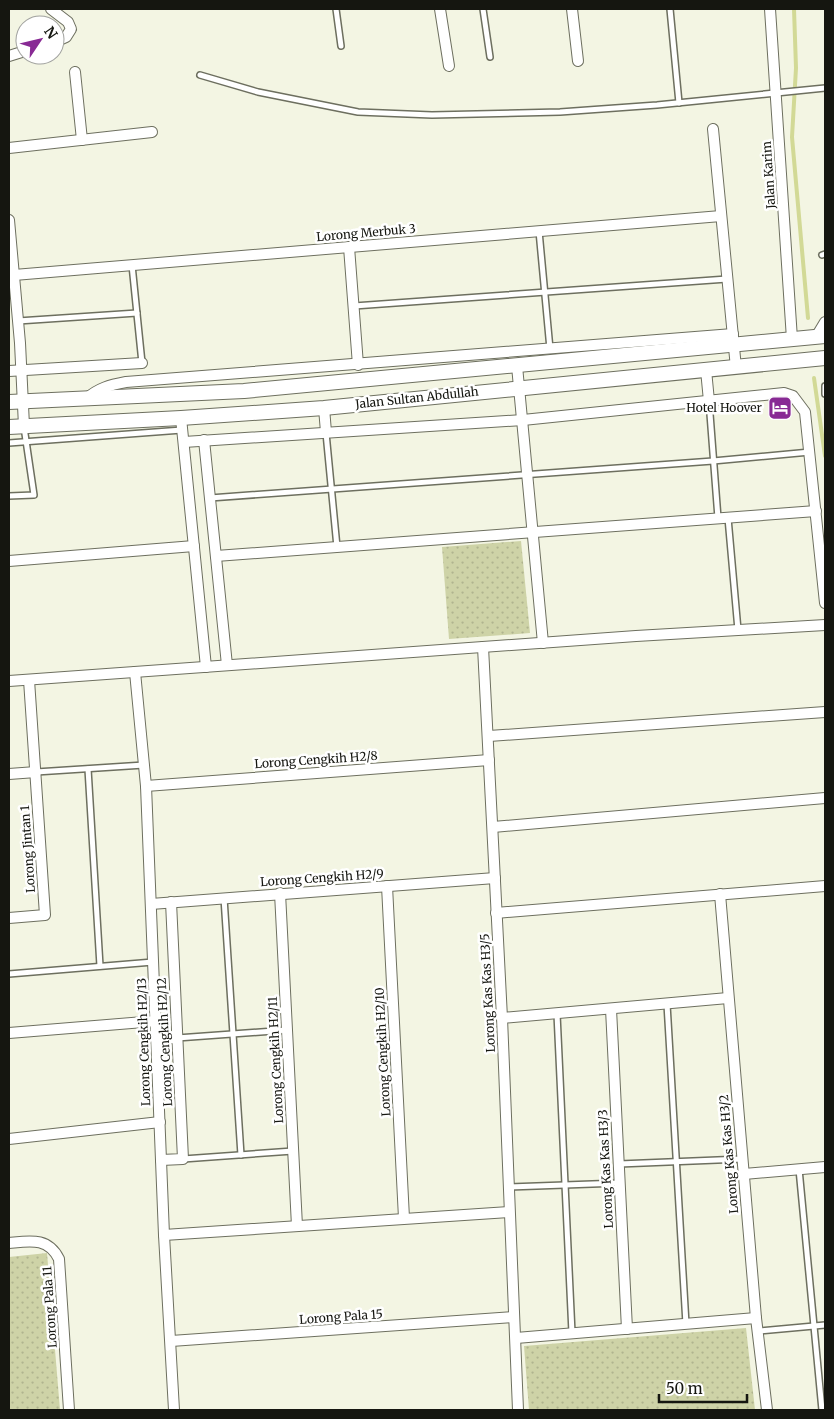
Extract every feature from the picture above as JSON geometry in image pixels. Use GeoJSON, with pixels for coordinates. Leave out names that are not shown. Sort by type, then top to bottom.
{"type":"FeatureCollection","features":[{"type":"Feature","properties":{"kind":"main road","name":"Jalan Sultan Abdullah"},"geometry":{"type":"LineString","coordinates":[[16,402],[244,391],[517,366],[734,340],[792,340],[820,337]]}},
{"type":"Feature","properties":{"kind":"main road","name":"Jalan Sultan Abdullah"},"geometry":{"type":"LineString","coordinates":[[9,427],[182,424],[825,358]]}},
{"type":"Feature","properties":{"kind":"street"},"geometry":{"type":"LineString","coordinates":[[440,9],[448,66]]}},
{"type":"Feature","properties":{"kind":"street"},"geometry":{"type":"LineString","coordinates":[[572,9],[578,61]]}},
{"type":"Feature","properties":{"kind":"street","name":"Jalan Karim"},"geometry":{"type":"LineString","coordinates":[[770,9],[781,92],[792,340]]}},
{"type":"Feature","properties":{"kind":"street"},"geometry":{"type":"LineString","coordinates":[[65,20],[71,30],[65,37]]}},
{"type":"Feature","properties":{"kind":"street"},"geometry":{"type":"LineString","coordinates":[[74,72],[82,140]]}},
{"type":"Feature","properties":{"kind":"street"},"geometry":{"type":"LineString","coordinates":[[713,129],[736,368]]}},
{"type":"Feature","properties":{"kind":"street"},"geometry":{"type":"LineString","coordinates":[[9,148],[152,132]]}},
{"type":"Feature","properties":{"kind":"street","name":"Lorong Merbuk 3"},"geometry":{"type":"LineString","coordinates":[[14,275],[721,216]]}},
{"type":"Feature","properties":{"kind":"street"},"geometry":{"type":"LineString","coordinates":[[9,220],[21,370],[16,402],[24,426]]}},
{"type":"Feature","properties":{"kind":"street"},"geometry":{"type":"LineString","coordinates":[[349,247],[358,365]]}},
{"type":"Feature","properties":{"kind":"street"},"geometry":{"type":"LineString","coordinates":[[820,337],[825,322]]}},
{"type":"Feature","properties":{"kind":"street"},"geometry":{"type":"LineString","coordinates":[[85,399],[108,385],[126,382],[358,365],[550,348],[734,340]]}},
{"type":"Feature","properties":{"kind":"street"},"geometry":{"type":"LineString","coordinates":[[9,371],[142,363]]}},
{"type":"Feature","properties":{"kind":"street"},"geometry":{"type":"LineString","coordinates":[[517,366],[543,642]]}},
{"type":"Feature","properties":{"kind":"street"},"geometry":{"type":"LineString","coordinates":[[706,370],[709,401]]}},
{"type":"Feature","properties":{"kind":"street"},"geometry":{"type":"LineString","coordinates":[[184,442],[522,420],[778,394],[793,396],[806,412],[825,603]]}},
{"type":"Feature","properties":{"kind":"street"},"geometry":{"type":"LineString","coordinates":[[324,408],[326,432]]}},
{"type":"Feature","properties":{"kind":"street"},"geometry":{"type":"LineString","coordinates":[[182,424],[206,667]]}},
{"type":"Feature","properties":{"kind":"street"},"geometry":{"type":"LineString","coordinates":[[204,440],[227,666]]}},
{"type":"Feature","properties":{"kind":"street"},"geometry":{"type":"LineString","coordinates":[[216,556],[816,511]]}},
{"type":"Feature","properties":{"kind":"street"},"geometry":{"type":"LineString","coordinates":[[9,560],[194,546]]}},
{"type":"Feature","properties":{"kind":"street"},"geometry":{"type":"LineString","coordinates":[[9,682],[543,642],[825,626]]}},
{"type":"Feature","properties":{"kind":"street","name":"Lorong Kas Kas H3/5"},"geometry":{"type":"LineString","coordinates":[[483,647],[502,1018],[518,1410]]}},
{"type":"Feature","properties":{"kind":"street","name":"Lorong Cengkih H2/13"},"geometry":{"type":"LineString","coordinates":[[135,672],[146,786],[164,1235],[174,1410]]}},
{"type":"Feature","properties":{"kind":"street"},"geometry":{"type":"LineString","coordinates":[[9,774],[36,772],[30,680]]}},
{"type":"Feature","properties":{"kind":"street"},"geometry":{"type":"LineString","coordinates":[[489,736],[825,712]]}},
{"type":"Feature","properties":{"kind":"street","name":"Lorong Cengkih H2/8"},"geometry":{"type":"LineString","coordinates":[[146,786],[489,760]]}},
{"type":"Feature","properties":{"kind":"street","name":"Lorong Jintan 1"},"geometry":{"type":"LineString","coordinates":[[9,918],[45,914],[36,772]]}},
{"type":"Feature","properties":{"kind":"street"},"geometry":{"type":"LineString","coordinates":[[493,827],[825,798]]}},
{"type":"Feature","properties":{"kind":"street","name":"Lorong Cengkih H2/9"},"geometry":{"type":"LineString","coordinates":[[151,904],[495,878]]}},
{"type":"Feature","properties":{"kind":"street","name":"Lorong Cengkih H2/10"},"geometry":{"type":"LineString","coordinates":[[387,886],[404,1218]]}},
{"type":"Feature","properties":{"kind":"street"},"geometry":{"type":"LineString","coordinates":[[496,913],[825,886]]}},
{"type":"Feature","properties":{"kind":"street","name":"Lorong Cengkih H2/11"},"geometry":{"type":"LineString","coordinates":[[280,893],[297,1226]]}},
{"type":"Feature","properties":{"kind":"street","name":"Lorong Kas Kas H3/2"},"geometry":{"type":"LineString","coordinates":[[720,894],[756,1318],[767,1410]]}},
{"type":"Feature","properties":{"kind":"street","name":"Lorong Cengkih H2/12"},"geometry":{"type":"LineString","coordinates":[[171,902],[183,1158]]}},
{"type":"Feature","properties":{"kind":"street"},"geometry":{"type":"LineString","coordinates":[[502,1018],[728,998]]}},
{"type":"Feature","properties":{"kind":"street","name":"Lorong Kas Kas H3/3"},"geometry":{"type":"LineString","coordinates":[[611,1009],[627,1329]]}},
{"type":"Feature","properties":{"kind":"street"},"geometry":{"type":"LineString","coordinates":[[9,1033],[156,1021]]}},
{"type":"Feature","properties":{"kind":"street"},"geometry":{"type":"LineString","coordinates":[[157,1039],[178,1038]]}},
{"type":"Feature","properties":{"kind":"street"},"geometry":{"type":"LineString","coordinates":[[9,1139],[160,1122]]}},
{"type":"Feature","properties":{"kind":"street"},"geometry":{"type":"LineString","coordinates":[[161,1160],[183,1158]]}},
{"type":"Feature","properties":{"kind":"street"},"geometry":{"type":"LineString","coordinates":[[744,1174],[825,1167]]}},
{"type":"Feature","properties":{"kind":"street"},"geometry":{"type":"LineString","coordinates":[[164,1235],[509,1212]]}},
{"type":"Feature","properties":{"kind":"street","name":"Lorong Pala 11"},"geometry":{"type":"LineString","coordinates":[[9,1243],[32,1241],[44,1244],[52,1247],[59,1259],[69,1410]]}},
{"type":"Feature","properties":{"kind":"street","name":"Lorong Pala 15"},"geometry":{"type":"LineString","coordinates":[[170,1342],[514,1317]]}},
{"type":"Feature","properties":{"kind":"street"},"geometry":{"type":"LineString","coordinates":[[516,1338],[756,1318]]}},
{"type":"Feature","properties":{"kind":"lane"},"geometry":{"type":"LineString","coordinates":[[336,9],[341,46]]}},
{"type":"Feature","properties":{"kind":"lane"},"geometry":{"type":"LineString","coordinates":[[483,9],[490,57]]}},
{"type":"Feature","properties":{"kind":"lane"},"geometry":{"type":"LineString","coordinates":[[670,9],[679,103]]}},
{"type":"Feature","properties":{"kind":"lane"},"geometry":{"type":"LineString","coordinates":[[200,75],[258,92],[358,112],[432,115],[560,112],[679,103],[825,88]]}},
{"type":"Feature","properties":{"kind":"lane"},"geometry":{"type":"LineString","coordinates":[[539,231],[550,348]]}},
{"type":"Feature","properties":{"kind":"lane"},"geometry":{"type":"LineString","coordinates":[[132,265],[142,363]]}},
{"type":"Feature","properties":{"kind":"lane"},"geometry":{"type":"LineString","coordinates":[[354,306],[728,280]]}},
{"type":"Feature","properties":{"kind":"lane"},"geometry":{"type":"LineString","coordinates":[[18,321],[136,314]]}},
{"type":"Feature","properties":{"kind":"lane"},"geometry":{"type":"LineString","coordinates":[[825,386],[825,394]]}},
{"type":"Feature","properties":{"kind":"lane"},"geometry":{"type":"LineString","coordinates":[[709,401],[713,461],[723,518],[738,630]]}},
{"type":"Feature","properties":{"kind":"lane"},"geometry":{"type":"LineString","coordinates":[[9,442],[182,424]]}},
{"type":"Feature","properties":{"kind":"lane"},"geometry":{"type":"LineString","coordinates":[[9,496],[34,495],[24,426]]}},
{"type":"Feature","properties":{"kind":"lane"},"geometry":{"type":"LineString","coordinates":[[326,432],[337,547]]}},
{"type":"Feature","properties":{"kind":"lane"},"geometry":{"type":"LineString","coordinates":[[210,498],[713,461],[810,452]]}},
{"type":"Feature","properties":{"kind":"lane"},"geometry":{"type":"LineString","coordinates":[[36,772],[144,765]]}},
{"type":"Feature","properties":{"kind":"lane"},"geometry":{"type":"LineString","coordinates":[[88,769],[100,966]]}},
{"type":"Feature","properties":{"kind":"lane"},"geometry":{"type":"LineString","coordinates":[[224,898],[241,1155]]}},
{"type":"Feature","properties":{"kind":"lane"},"geometry":{"type":"LineString","coordinates":[[9,974],[154,962]]}},
{"type":"Feature","properties":{"kind":"lane"},"geometry":{"type":"LineString","coordinates":[[667,1004],[686,1324]]}},
{"type":"Feature","properties":{"kind":"lane"},"geometry":{"type":"LineString","coordinates":[[557,1014],[572,1333]]}},
{"type":"Feature","properties":{"kind":"lane"},"geometry":{"type":"LineString","coordinates":[[178,1038],[287,1030]]}},
{"type":"Feature","properties":{"kind":"lane"},"geometry":{"type":"LineString","coordinates":[[183,1158],[294,1151]]}},
{"type":"Feature","properties":{"kind":"lane"},"geometry":{"type":"LineString","coordinates":[[619,1164],[742,1159]]}},
{"type":"Feature","properties":{"kind":"lane"},"geometry":{"type":"LineString","coordinates":[[799,1169],[822,1410]]}},
{"type":"Feature","properties":{"kind":"lane"},"geometry":{"type":"LineString","coordinates":[[508,1187],[620,1183]]}},
{"type":"Feature","properties":{"kind":"lane"},"geometry":{"type":"LineString","coordinates":[[758,1331],[825,1325]]}},
{"type":"Feature","properties":{"kind":"green space"},"geometry":{"type":"Polygon","coordinates":[[[521,541],[530,633],[449,639],[442,547],[521,541]]]}},
{"type":"Feature","properties":{"kind":"green space"},"geometry":{"type":"Polygon","coordinates":[[[47,1253],[60,1410],[9,1410],[9,1257],[47,1253]]]}},
{"type":"Feature","properties":{"kind":"green space"},"geometry":{"type":"Polygon","coordinates":[[[746,1328],[755,1410],[529,1410],[524,1346],[746,1328]]]}},
{"type":"Feature","properties":{"kind":"waterway"},"geometry":{"type":"LineString","coordinates":[[794,9],[796,68],[792,137],[808,318]]}},
{"type":"Feature","properties":{"kind":"waterway"},"geometry":{"type":"LineString","coordinates":[[814,378],[825,456]]}},
{"type":"Feature","properties":{"kind":"place","name":"Hotel Hoover"},"geometry":{"type":"Point","coordinates":[780,408]}}]}
